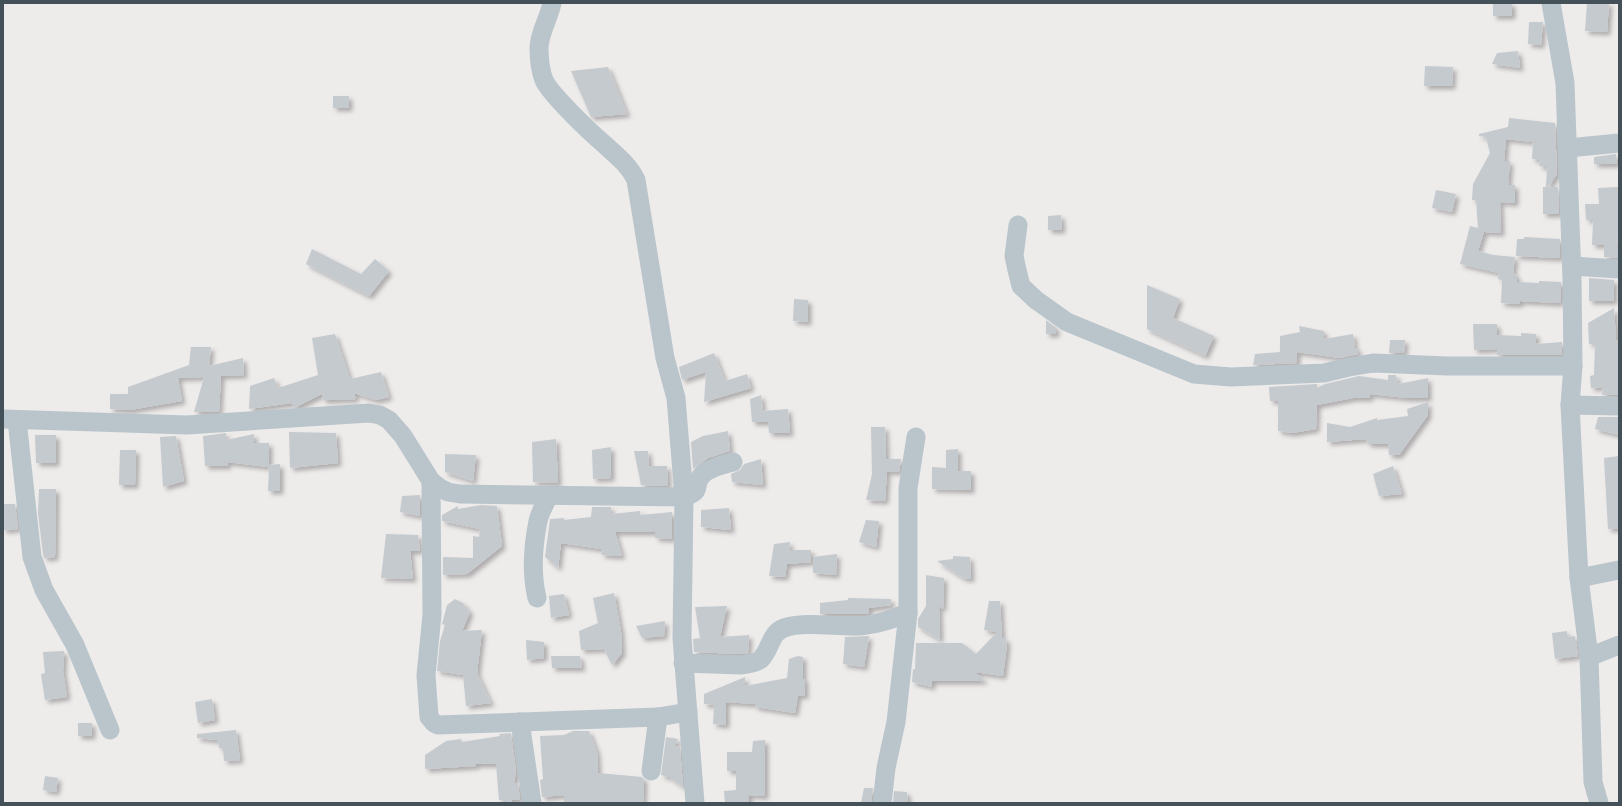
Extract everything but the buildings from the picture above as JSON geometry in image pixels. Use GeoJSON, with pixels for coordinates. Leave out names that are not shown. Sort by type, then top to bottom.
{"type":"FeatureCollection","features":[{"type":"Feature","properties":{"kind":"street"},"geometry":{"type":"LineString","coordinates":[[552,3],[540,43],[541,66],[544,80],[556,96],[601,142],[626,163],[636,180],[665,358],[676,398],[684,497],[683,663],[695,803]]}},
{"type":"Feature","properties":{"kind":"street"},"geometry":{"type":"LineString","coordinates":[[1551,3],[1565,83],[1572,266],[1573,366],[1570,405],[1579,578],[1589,657],[1593,782],[1599,803]]}},
{"type":"Feature","properties":{"kind":"street"},"geometry":{"type":"LineString","coordinates":[[1568,148],[1619,143]]}},
{"type":"Feature","properties":{"kind":"street"},"geometry":{"type":"LineString","coordinates":[[1018,225],[1014,256],[1017,270],[1021,286],[1036,300],[1067,322],[1194,374],[1231,377],[1324,373],[1349,366],[1373,363],[1447,366],[1573,366]]}},
{"type":"Feature","properties":{"kind":"street"},"geometry":{"type":"LineString","coordinates":[[1572,266],[1619,269]]}},
{"type":"Feature","properties":{"kind":"street"},"geometry":{"type":"LineString","coordinates":[[1570,405],[1619,406]]}},
{"type":"Feature","properties":{"kind":"street"},"geometry":{"type":"LineString","coordinates":[[110,730],[75,645],[44,590],[32,557],[10,419],[187,425],[369,413],[380,415],[389,420],[403,436],[431,482],[448,492],[460,494],[684,497],[694,494],[697,491],[698,481],[708,470],[733,462]]}},
{"type":"Feature","properties":{"kind":"street"},"geometry":{"type":"LineString","coordinates":[[882,803],[886,768],[896,722],[908,612],[908,488],[916,437]]}},
{"type":"Feature","properties":{"kind":"street"},"geometry":{"type":"LineString","coordinates":[[431,482],[432,615],[426,675],[429,717],[434,723],[438,725],[658,717],[688,712]]}},
{"type":"Feature","properties":{"kind":"street"},"geometry":{"type":"LineString","coordinates":[[537,598],[534,585],[533,554],[538,520],[549,495]]}},
{"type":"Feature","properties":{"kind":"street"},"geometry":{"type":"LineString","coordinates":[[1579,578],[1619,570]]}},
{"type":"Feature","properties":{"kind":"street"},"geometry":{"type":"LineString","coordinates":[[683,663],[750,664],[761,659],[777,631],[783,628],[798,626],[859,626],[885,622],[908,612]]}},
{"type":"Feature","properties":{"kind":"street"},"geometry":{"type":"LineString","coordinates":[[1589,657],[1619,645]]}},
{"type":"Feature","properties":{"kind":"street"},"geometry":{"type":"LineString","coordinates":[[651,771],[658,717]]}},
{"type":"Feature","properties":{"kind":"street"},"geometry":{"type":"LineString","coordinates":[[520,722],[532,803]]}}]}
